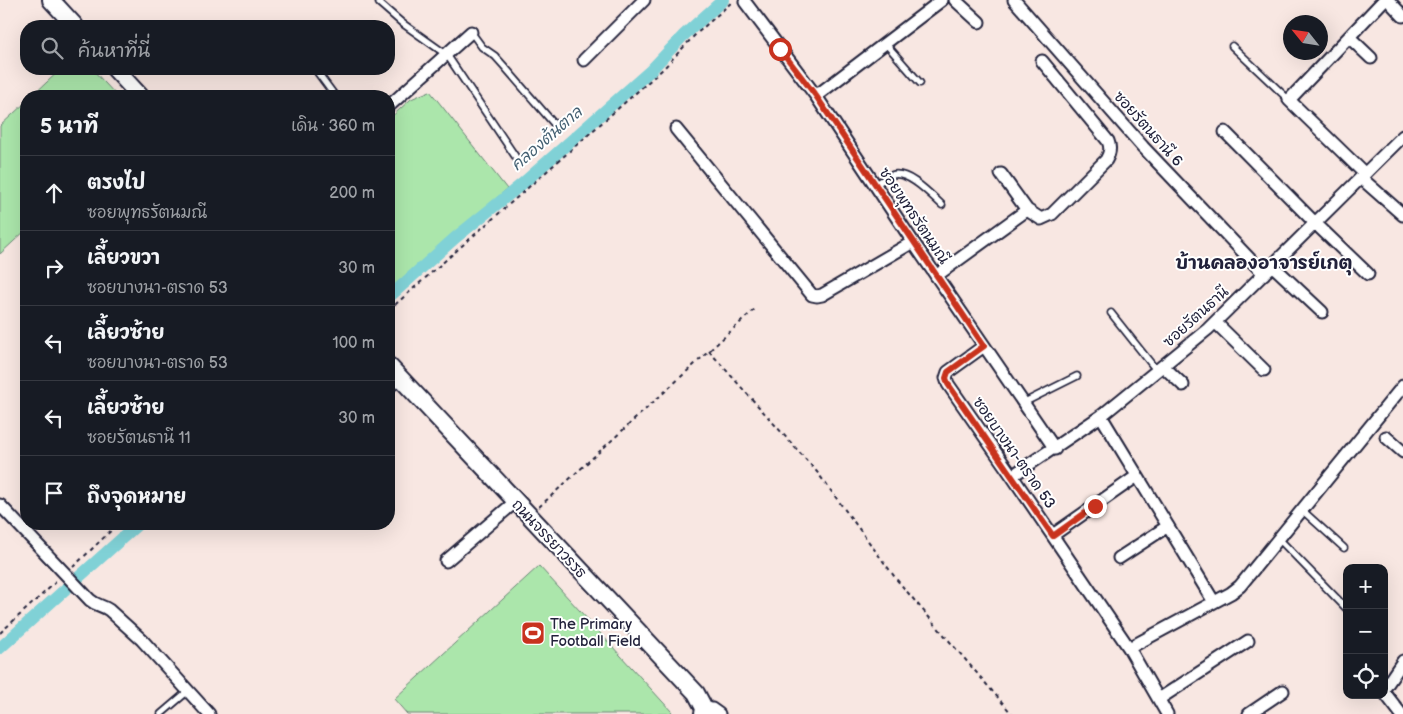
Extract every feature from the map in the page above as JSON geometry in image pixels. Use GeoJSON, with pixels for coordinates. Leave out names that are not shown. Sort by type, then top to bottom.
{"type":"FeatureCollection","features":[{"type":"Feature","properties":{"kind":"main road"},"geometry":{"type":"LineString","coordinates":[[51,0],[69,20]]}},
{"type":"Feature","properties":{"kind":"main road"},"geometry":{"type":"LineString","coordinates":[[120,75],[134,90]]}},
{"type":"Feature","properties":{"kind":"main road","name":"ถนนจรรยาวรรธ"},"geometry":{"type":"LineString","coordinates":[[395,380],[515,502],[696,693],[708,712]]}},
{"type":"Feature","properties":{"kind":"street"},"geometry":{"type":"LineString","coordinates":[[584,60],[644,0]]}},
{"type":"Feature","properties":{"kind":"street"},"geometry":{"type":"LineString","coordinates":[[816,96],[942,0]]}},
{"type":"Feature","properties":{"kind":"street"},"geometry":{"type":"LineString","coordinates":[[955,0],[979,22]]}},
{"type":"Feature","properties":{"kind":"street","name":"ซอยรัตนธานี 6"},"geometry":{"type":"LineString","coordinates":[[1014,0],[1143,147],[1264,274]]}},
{"type":"Feature","properties":{"kind":"street"},"geometry":{"type":"LineString","coordinates":[[1384,0],[1289,100],[1403,215]]}},
{"type":"Feature","properties":{"kind":"street"},"geometry":{"type":"LineString","coordinates":[[1388,0],[1403,16]]}},
{"type":"Feature","properties":{"kind":"street","name":"ซอยพุทธรัตนมณี"},"geometry":{"type":"LineString","coordinates":[[740,1],[816,96],[936,276],[1055,449]]}},
{"type":"Feature","properties":{"kind":"street"},"geometry":{"type":"LineString","coordinates":[[395,101],[472,32]]}},
{"type":"Feature","properties":{"kind":"street"},"geometry":{"type":"LineString","coordinates":[[1349,37],[1371,58]]}},
{"type":"Feature","properties":{"kind":"street"},"geometry":{"type":"LineString","coordinates":[[1001,174],[1027,210],[1041,219],[1052,214],[1106,160],[1111,147],[1103,133],[1042,61]]}},
{"type":"Feature","properties":{"kind":"street"},"geometry":{"type":"LineString","coordinates":[[676,129],[812,295],[822,295],[913,242]]}},
{"type":"Feature","properties":{"kind":"street"},"geometry":{"type":"LineString","coordinates":[[1224,132],[1368,274]]}},
{"type":"Feature","properties":{"kind":"street","name":"ซอยรัตนธานี"},"geometry":{"type":"LineString","coordinates":[[1012,476],[1055,449],[1101,416],[1216,322],[1403,136]]}},
{"type":"Feature","properties":{"kind":"street"},"geometry":{"type":"LineString","coordinates":[[936,276],[1027,210]]}},
{"type":"Feature","properties":{"kind":"street"},"geometry":{"type":"LineString","coordinates":[[1273,266],[1322,312]]}},
{"type":"Feature","properties":{"kind":"street"},"geometry":{"type":"LineString","coordinates":[[1216,322],[1264,370]]}},
{"type":"Feature","properties":{"kind":"street","name":"ซอยบางนา-ตราด 53"},"geometry":{"type":"LineString","coordinates":[[984,346],[948,372],[946,378],[948,384],[1129,648],[1167,714]]}},
{"type":"Feature","properties":{"kind":"street"},"geometry":{"type":"LineString","coordinates":[[1160,368],[1183,385]]}},
{"type":"Feature","properties":{"kind":"street"},"geometry":{"type":"LineString","coordinates":[[1129,648],[1231,594],[1240,586],[1403,386]]}},
{"type":"Feature","properties":{"kind":"street"},"geometry":{"type":"LineString","coordinates":[[1101,416],[1214,602]]}},
{"type":"Feature","properties":{"kind":"street"},"geometry":{"type":"LineString","coordinates":[[1386,437],[1403,452]]}},
{"type":"Feature","properties":{"kind":"street"},"geometry":{"type":"LineString","coordinates":[[1053,536],[1137,476]]}},
{"type":"Feature","properties":{"kind":"street"},"geometry":{"type":"LineString","coordinates":[[446,561],[515,502]]}},
{"type":"Feature","properties":{"kind":"street"},"geometry":{"type":"LineString","coordinates":[[0,505],[20,526]]}},
{"type":"Feature","properties":{"kind":"street"},"geometry":{"type":"LineString","coordinates":[[1119,558],[1168,526]]}},
{"type":"Feature","properties":{"kind":"street"},"geometry":{"type":"LineString","coordinates":[[24,530],[90,600],[97,606],[103,606],[109,610],[142,640],[209,714]]}},
{"type":"Feature","properties":{"kind":"street"},"geometry":{"type":"LineString","coordinates":[[1159,699],[1248,642]]}},
{"type":"Feature","properties":{"kind":"street"},"geometry":{"type":"LineString","coordinates":[[1388,685],[1403,661]]}},
{"type":"Feature","properties":{"kind":"street"},"geometry":{"type":"LineString","coordinates":[[1249,714],[1283,691]]}},
{"type":"Feature","properties":{"kind":"street"},"geometry":{"type":"LineString","coordinates":[[1388,696],[1401,714]]}},
{"type":"Feature","properties":{"kind":"lane"},"geometry":{"type":"LineString","coordinates":[[379,0],[379,3],[402,23],[446,55],[517,159]]}},
{"type":"Feature","properties":{"kind":"lane"},"geometry":{"type":"LineString","coordinates":[[472,32],[482,47],[495,56],[555,125]]}},
{"type":"Feature","properties":{"kind":"lane"},"geometry":{"type":"LineString","coordinates":[[885,43],[920,83]]}},
{"type":"Feature","properties":{"kind":"lane"},"geometry":{"type":"LineString","coordinates":[[1232,46],[1289,100]]}},
{"type":"Feature","properties":{"kind":"lane"},"geometry":{"type":"LineString","coordinates":[[319,75],[331,90]]}},
{"type":"Feature","properties":{"kind":"lane"},"geometry":{"type":"LineString","coordinates":[[875,185],[892,175],[900,174],[924,188],[942,205]]}},
{"type":"Feature","properties":{"kind":"lane"},"geometry":{"type":"LineString","coordinates":[[1111,313],[1160,368]]}},
{"type":"Feature","properties":{"kind":"lane"},"geometry":{"type":"LineString","coordinates":[[1023,403],[1077,376]]}},
{"type":"Feature","properties":{"kind":"lane"},"geometry":{"type":"LineString","coordinates":[[1302,510],[1344,548]]}},
{"type":"Feature","properties":{"kind":"lane"},"geometry":{"type":"LineString","coordinates":[[1278,538],[1343,605]]}},
{"type":"Feature","properties":{"kind":"lane"},"geometry":{"type":"LineString","coordinates":[[161,714],[188,691]]}},
{"type":"Feature","properties":{"kind":"path"},"geometry":{"type":"LineString","coordinates":[[395,305],[663,69],[694,36],[740,1]]}},
{"type":"Feature","properties":{"kind":"path"},"geometry":{"type":"LineString","coordinates":[[528,517],[756,308]]}},
{"type":"Feature","properties":{"kind":"path"},"geometry":{"type":"LineString","coordinates":[[709,350],[817,472],[897,580],[1012,714]]}},
{"type":"Feature","properties":{"kind":"green space"},"geometry":{"type":"Polygon","coordinates":[[[55,75],[98,75],[111,90],[38,90],[55,75]]]}},
{"type":"Feature","properties":{"kind":"green space"},"geometry":{"type":"Polygon","coordinates":[[[430,91],[507,189],[395,287],[395,114],[411,99],[430,91]]]}},
{"type":"Feature","properties":{"kind":"green space"},"geometry":{"type":"Polygon","coordinates":[[[20,108],[20,236],[0,254],[0,126],[20,108]]]}},
{"type":"Feature","properties":{"kind":"green space","name":"The Primary Football Field"},"geometry":{"type":"Polygon","coordinates":[[[539,566],[672,712],[669,714],[407,714],[394,699],[539,566]]]}},
{"type":"Feature","properties":{"kind":"waterway","name":"คลองต้นตาล"},"geometry":{"type":"LineString","coordinates":[[395,292],[455,238],[522,184],[650,71],[683,36],[723,0]]}},
{"type":"Feature","properties":{"kind":"waterway","name":"คลองต้นตาล"},"geometry":{"type":"LineString","coordinates":[[0,648],[131,530]]}},
{"type":"Feature","properties":{"kind":"place","name":"The Primary Football Field"},"geometry":{"type":"Point","coordinates":[533,633]}},
{"type":"Feature","properties":{"kind":"district","name":"บ้านคลองอาจารย์เกตุ"},"geometry":{"type":"Point","coordinates":[1264,263]}},
{"type":"Feature","properties":{"kind":"route"},"geometry":{"type":"LineString","coordinates":[[780,49],[816,96],[984,346],[948,372],[946,378],[948,384],[1053,536],[1095,506]]}}]}
